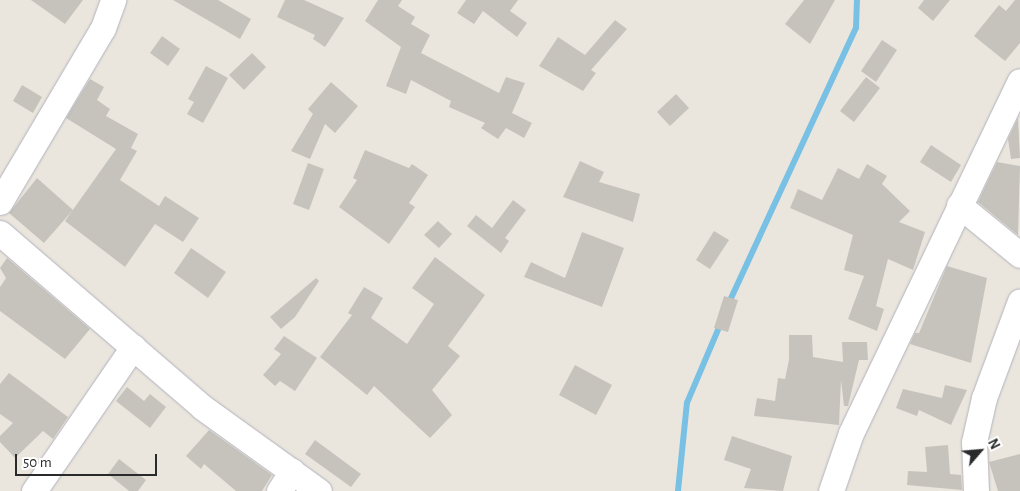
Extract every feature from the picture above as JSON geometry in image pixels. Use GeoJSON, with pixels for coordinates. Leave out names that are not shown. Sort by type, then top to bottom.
{"type":"FeatureCollection","features":[{"type":"Feature","properties":{"kind":"street"},"geometry":{"type":"LineString","coordinates":[[0,202],[103,28],[113,0]]}},
{"type":"Feature","properties":{"kind":"street"},"geometry":{"type":"LineString","coordinates":[[831,491],[851,433],[1020,81]]}},
{"type":"Feature","properties":{"kind":"street"},"geometry":{"type":"LineString","coordinates":[[959,205],[1020,256]]}},
{"type":"Feature","properties":{"kind":"street"},"geometry":{"type":"LineString","coordinates":[[0,233],[215,417],[286,481],[320,491]]}},
{"type":"Feature","properties":{"kind":"street"},"geometry":{"type":"LineString","coordinates":[[976,491],[974,442],[984,398],[1020,301]]}},
{"type":"Feature","properties":{"kind":"street"},"geometry":{"type":"LineString","coordinates":[[34,491],[132,347]]}},
{"type":"Feature","properties":{"kind":"building"},"geometry":{"type":"Polygon","coordinates":[[[31,0],[83,0],[65,24],[31,0]]]}},
{"type":"Feature","properties":{"kind":"building"},"geometry":{"type":"Polygon","coordinates":[[[173,0],[218,0],[251,19],[240,39],[173,0]]]}},
{"type":"Feature","properties":{"kind":"building"},"geometry":{"type":"Polygon","coordinates":[[[285,0],[304,0],[344,18],[325,47],[313,39],[315,35],[277,17],[285,0]]]}},
{"type":"Feature","properties":{"kind":"building"},"geometry":{"type":"Polygon","coordinates":[[[378,0],[402,0],[398,6],[415,17],[411,24],[430,35],[421,53],[499,93],[506,77],[525,83],[512,113],[532,123],[524,138],[506,128],[498,139],[481,128],[485,123],[449,107],[451,101],[411,80],[406,94],[386,86],[401,47],[365,21],[378,0]]]}},
{"type":"Feature","properties":{"kind":"building"},"geometry":{"type":"Polygon","coordinates":[[[466,0],[518,0],[510,11],[527,23],[517,37],[483,11],[474,24],[457,13],[466,0]]]}},
{"type":"Feature","properties":{"kind":"building"},"geometry":{"type":"Polygon","coordinates":[[[804,0],[835,0],[810,44],[785,24],[804,0]]]}},
{"type":"Feature","properties":{"kind":"building"},"geometry":{"type":"Polygon","coordinates":[[[924,0],[950,0],[933,21],[918,8],[924,0]]]}},
{"type":"Feature","properties":{"kind":"building"},"geometry":{"type":"Polygon","coordinates":[[[1015,0],[1020,0],[1020,43],[1005,61],[974,36],[999,5],[1006,11],[1015,0]]]}},
{"type":"Feature","properties":{"kind":"building"},"geometry":{"type":"Polygon","coordinates":[[[615,20],[627,29],[591,70],[596,73],[583,91],[539,66],[558,37],[585,55],[615,20]]]}},
{"type":"Feature","properties":{"kind":"building"},"geometry":{"type":"Polygon","coordinates":[[[162,36],[180,49],[168,66],[150,53],[162,36]]]}},
{"type":"Feature","properties":{"kind":"building"},"geometry":{"type":"Polygon","coordinates":[[[882,40],[897,50],[876,82],[861,71],[882,40]]]}},
{"type":"Feature","properties":{"kind":"building"},"geometry":{"type":"Polygon","coordinates":[[[252,53],[266,67],[244,90],[229,75],[252,53]]]}},
{"type":"Feature","properties":{"kind":"building"},"geometry":{"type":"Polygon","coordinates":[[[206,66],[228,78],[203,123],[187,114],[194,102],[188,99],[206,66]]]}},
{"type":"Feature","properties":{"kind":"building"},"geometry":{"type":"Polygon","coordinates":[[[866,77],[880,88],[854,122],[840,111],[866,77]]]}},
{"type":"Feature","properties":{"kind":"building"},"geometry":{"type":"Polygon","coordinates":[[[90,79],[104,87],[97,100],[110,109],[106,116],[138,134],[131,148],[137,151],[120,180],[159,206],[165,196],[199,218],[183,242],[155,224],[125,267],[65,221],[116,149],[66,118],[90,79]]]}},
{"type":"Feature","properties":{"kind":"building"},"geometry":{"type":"Polygon","coordinates":[[[331,82],[358,106],[335,133],[325,124],[310,159],[291,151],[313,114],[308,109],[331,82]]]}},
{"type":"Feature","properties":{"kind":"building"},"geometry":{"type":"Polygon","coordinates":[[[22,85],[42,97],[33,113],[13,101],[22,85]]]}},
{"type":"Feature","properties":{"kind":"building"},"geometry":{"type":"Polygon","coordinates":[[[676,94],[689,108],[670,126],[657,112],[676,94]]]}},
{"type":"Feature","properties":{"kind":"building"},"geometry":{"type":"Polygon","coordinates":[[[1018,118],[1020,158],[1011,159],[1008,139],[1018,118]]]}},
{"type":"Feature","properties":{"kind":"building"},"geometry":{"type":"Polygon","coordinates":[[[931,145],[961,165],[951,182],[920,162],[931,145]]]}},
{"type":"Feature","properties":{"kind":"building"},"geometry":{"type":"Polygon","coordinates":[[[365,150],[409,168],[412,164],[428,175],[409,203],[415,207],[389,244],[339,207],[357,180],[353,178],[365,150]]]}},
{"type":"Feature","properties":{"kind":"building"},"geometry":{"type":"Polygon","coordinates":[[[580,161],[604,172],[599,182],[640,194],[633,222],[563,197],[580,161]]]}},
{"type":"Feature","properties":{"kind":"building"},"geometry":{"type":"Polygon","coordinates":[[[997,162],[1020,166],[1018,235],[978,202],[997,162]]]}},
{"type":"Feature","properties":{"kind":"building"},"geometry":{"type":"Polygon","coordinates":[[[308,163],[324,169],[309,210],[293,204],[308,163]]]}},
{"type":"Feature","properties":{"kind":"building"},"geometry":{"type":"Polygon","coordinates":[[[867,164],[887,176],[882,184],[910,211],[899,222],[925,232],[913,270],[888,259],[876,306],[884,309],[877,331],[848,319],[864,276],[844,270],[853,235],[790,208],[798,189],[822,200],[838,168],[859,179],[867,164]]]}},
{"type":"Feature","properties":{"kind":"building"},"geometry":{"type":"Polygon","coordinates":[[[37,178],[73,210],[44,243],[9,213],[37,178]]]}},
{"type":"Feature","properties":{"kind":"building"},"geometry":{"type":"Polygon","coordinates":[[[513,200],[526,210],[505,238],[509,241],[501,253],[467,226],[476,215],[492,228],[513,200]]]}},
{"type":"Feature","properties":{"kind":"building"},"geometry":{"type":"Polygon","coordinates":[[[438,221],[452,234],[439,248],[424,235],[438,221]]]}},
{"type":"Feature","properties":{"kind":"building"},"geometry":{"type":"Polygon","coordinates":[[[714,231],[729,240],[710,269],[696,260],[714,231]]]}},
{"type":"Feature","properties":{"kind":"building"},"geometry":{"type":"Polygon","coordinates":[[[582,232],[624,248],[602,307],[524,277],[531,262],[565,278],[582,232]]]}},
{"type":"Feature","properties":{"kind":"building"},"geometry":{"type":"Polygon","coordinates":[[[191,248],[226,272],[208,298],[174,273],[191,248]]]}},
{"type":"Feature","properties":{"kind":"building"},"geometry":{"type":"Polygon","coordinates":[[[435,257],[485,295],[448,346],[460,356],[432,390],[452,415],[430,438],[374,386],[367,395],[320,357],[352,315],[348,313],[364,287],[383,298],[371,318],[407,344],[434,304],[412,288],[435,257]]]}},
{"type":"Feature","properties":{"kind":"building"},"geometry":{"type":"Polygon","coordinates":[[[7,258],[90,329],[65,359],[0,311],[0,287],[6,278],[0,268],[7,258]]]}},
{"type":"Feature","properties":{"kind":"building"},"geometry":{"type":"Polygon","coordinates":[[[947,266],[987,278],[971,363],[910,344],[915,333],[919,333],[947,266]]]}},
{"type":"Feature","properties":{"kind":"building"},"geometry":{"type":"Polygon","coordinates":[[[316,278],[319,281],[295,317],[281,329],[270,317],[316,278]]]}},
{"type":"Feature","properties":{"kind":"building"},"geometry":{"type":"Polygon","coordinates":[[[724,296],[738,300],[728,332],[714,328],[724,296]]]}},
{"type":"Feature","properties":{"kind":"building"},"geometry":{"type":"Polygon","coordinates":[[[789,335],[812,335],[813,357],[843,362],[842,342],[867,342],[868,360],[859,360],[848,406],[844,406],[841,380],[839,425],[754,416],[757,398],[775,401],[778,378],[785,379],[789,360],[789,335]]]}},
{"type":"Feature","properties":{"kind":"building"},"geometry":{"type":"Polygon","coordinates":[[[284,336],[317,358],[295,391],[280,381],[275,386],[263,375],[281,354],[274,349],[284,336]]]}},
{"type":"Feature","properties":{"kind":"building"},"geometry":{"type":"Polygon","coordinates":[[[575,365],[612,385],[596,415],[559,395],[575,365]]]}},
{"type":"Feature","properties":{"kind":"building"},"geometry":{"type":"Polygon","coordinates":[[[9,373],[68,417],[53,439],[43,431],[15,458],[0,442],[0,436],[13,423],[0,414],[0,384],[9,373]]]}},
{"type":"Feature","properties":{"kind":"building"},"geometry":{"type":"Polygon","coordinates":[[[945,385],[967,390],[951,425],[919,410],[917,416],[896,408],[903,389],[942,398],[945,385]]]}},
{"type":"Feature","properties":{"kind":"building"},"geometry":{"type":"Polygon","coordinates":[[[127,387],[144,401],[150,394],[166,407],[150,428],[116,401],[127,387]]]}},
{"type":"Feature","properties":{"kind":"building"},"geometry":{"type":"Polygon","coordinates":[[[209,430],[272,475],[262,491],[236,491],[204,464],[201,469],[186,456],[209,430]]]}},
{"type":"Feature","properties":{"kind":"building"},"geometry":{"type":"Polygon","coordinates":[[[732,436],[792,456],[783,491],[744,488],[751,469],[724,460],[732,436]]]}},
{"type":"Feature","properties":{"kind":"building"},"geometry":{"type":"Polygon","coordinates":[[[315,440],[361,474],[351,487],[305,454],[315,440]]]}},
{"type":"Feature","properties":{"kind":"building"},"geometry":{"type":"Polygon","coordinates":[[[948,445],[950,474],[961,475],[962,490],[907,485],[908,471],[927,472],[925,447],[948,445]]]}},
{"type":"Feature","properties":{"kind":"building"},"geometry":{"type":"Polygon","coordinates":[[[1020,454],[1020,491],[998,491],[989,462],[1020,454]]]}},
{"type":"Feature","properties":{"kind":"building"},"geometry":{"type":"Polygon","coordinates":[[[119,459],[146,480],[138,491],[129,491],[108,474],[119,459]]]}},
{"type":"Feature","properties":{"kind":"waterway"},"geometry":{"type":"LineString","coordinates":[[728,305],[856,28],[857,0]]}},
{"type":"Feature","properties":{"kind":"waterway"},"geometry":{"type":"LineString","coordinates":[[678,491],[687,403],[721,323]]}}]}
